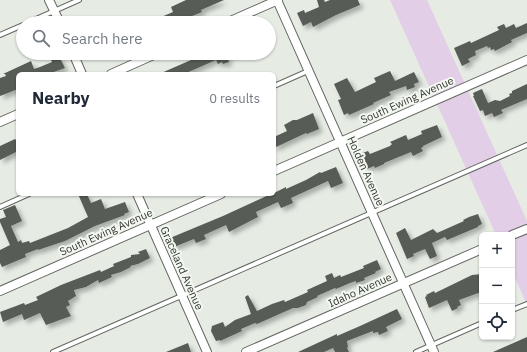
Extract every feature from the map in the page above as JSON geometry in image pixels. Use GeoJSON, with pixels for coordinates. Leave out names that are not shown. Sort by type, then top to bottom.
{"type":"FeatureCollection","features":[{"type":"Feature","properties":{"kind":"street"},"geometry":{"type":"LineString","coordinates":[[49,0],[56,16]]}},
{"type":"Feature","properties":{"kind":"street"},"geometry":{"type":"LineString","coordinates":[[242,16],[277,0]]}},
{"type":"Feature","properties":{"kind":"street","name":"Holden Avenue"},"geometry":{"type":"LineString","coordinates":[[277,0],[341,141],[432,349]]}},
{"type":"Feature","properties":{"kind":"street"},"geometry":{"type":"LineString","coordinates":[[76,60],[81,72]]}},
{"type":"Feature","properties":{"kind":"street"},"geometry":{"type":"LineString","coordinates":[[115,72],[142,60]]}},
{"type":"Feature","properties":{"kind":"street","name":"South Ewing Avenue"},"geometry":{"type":"LineString","coordinates":[[276,170],[527,60]]}},
{"type":"Feature","properties":{"kind":"street"},"geometry":{"type":"LineString","coordinates":[[0,122],[16,115]]}},
{"type":"Feature","properties":{"kind":"street","name":"Graceland Avenue"},"geometry":{"type":"LineString","coordinates":[[138,196],[207,352]]}},
{"type":"Feature","properties":{"kind":"street","name":"South Ewing Avenue"},"geometry":{"type":"LineString","coordinates":[[0,291],[216,196]]}},
{"type":"Feature","properties":{"kind":"street"},"geometry":{"type":"LineString","coordinates":[[515,234],[527,229]]}},
{"type":"Feature","properties":{"kind":"street","name":"Idaho Avenue"},"geometry":{"type":"LineString","coordinates":[[246,352],[479,250]]}},
{"type":"Feature","properties":{"kind":"lane"},"geometry":{"type":"LineString","coordinates":[[43,16],[78,0]]}},
{"type":"Feature","properties":{"kind":"lane"},"geometry":{"type":"LineString","coordinates":[[0,35],[16,28]]}},
{"type":"Feature","properties":{"kind":"lane"},"geometry":{"type":"LineString","coordinates":[[276,85],[309,70]]}},
{"type":"Feature","properties":{"kind":"lane"},"geometry":{"type":"LineString","coordinates":[[53,352],[527,145]]}},
{"type":"Feature","properties":{"kind":"lane"},"geometry":{"type":"LineString","coordinates":[[0,207],[25,196]]}},
{"type":"Feature","properties":{"kind":"lane"},"geometry":{"type":"LineString","coordinates":[[515,309],[527,304]]}},
{"type":"Feature","properties":{"kind":"lane"},"geometry":{"type":"LineString","coordinates":[[416,352],[432,349],[479,325]]}},
{"type":"Feature","properties":{"kind":"shaded area"},"geometry":{"type":"Polygon","coordinates":[[[390,0],[427,0],[527,221],[527,305],[515,278],[515,232],[495,232],[390,0]]]}},
{"type":"Feature","properties":{"kind":"building"},"geometry":{"type":"Polygon","coordinates":[[[186,0],[224,0],[201,10],[202,12],[192,16],[164,16],[173,12],[171,7],[186,0]]]}},
{"type":"Feature","properties":{"kind":"building"},"geometry":{"type":"Polygon","coordinates":[[[317,0],[324,0],[325,2],[330,0],[358,0],[360,5],[313,27],[311,22],[303,26],[297,13],[304,10],[305,13],[319,7],[317,0]]]}},
{"type":"Feature","properties":{"kind":"building"},"geometry":{"type":"Polygon","coordinates":[[[527,23],[527,33],[511,40],[512,42],[495,51],[494,49],[491,50],[490,47],[488,48],[487,46],[475,51],[476,55],[468,59],[470,62],[462,66],[454,48],[470,41],[471,43],[499,30],[497,27],[504,24],[506,28],[514,24],[516,28],[527,23]]]}},
{"type":"Feature","properties":{"kind":"building"},"geometry":{"type":"Polygon","coordinates":[[[51,60],[61,60],[65,68],[54,72],[16,72],[16,90],[0,96],[0,78],[6,76],[3,74],[31,61],[34,69],[52,62],[51,60]]]}},
{"type":"Feature","properties":{"kind":"building"},"geometry":{"type":"Polygon","coordinates":[[[191,60],[216,60],[189,72],[164,72],[191,60]]]}},
{"type":"Feature","properties":{"kind":"building"},"geometry":{"type":"Polygon","coordinates":[[[216,60],[228,60],[229,62],[223,64],[222,62],[218,64],[216,60]]]}},
{"type":"Feature","properties":{"kind":"building"},"geometry":{"type":"Polygon","coordinates":[[[390,71],[395,81],[414,72],[419,82],[414,84],[415,87],[407,90],[406,86],[389,92],[391,95],[373,103],[374,104],[349,115],[348,113],[344,115],[338,100],[341,99],[334,84],[347,78],[355,92],[376,82],[374,78],[390,71]]]}},
{"type":"Feature","properties":{"kind":"building"},"geometry":{"type":"Polygon","coordinates":[[[527,84],[527,99],[501,110],[503,113],[494,117],[492,113],[485,116],[483,110],[480,111],[473,96],[473,93],[482,89],[488,103],[495,100],[500,101],[510,96],[509,94],[512,93],[512,91],[527,84]]]}},
{"type":"Feature","properties":{"kind":"building"},"geometry":{"type":"Polygon","coordinates":[[[313,113],[319,129],[307,134],[306,133],[276,147],[276,136],[287,131],[284,125],[293,120],[297,120],[313,113]]]}},
{"type":"Feature","properties":{"kind":"building"},"geometry":{"type":"Polygon","coordinates":[[[437,125],[442,137],[423,146],[421,148],[423,151],[413,156],[411,152],[375,168],[374,166],[367,169],[360,154],[368,151],[370,154],[390,146],[392,144],[390,142],[406,135],[408,140],[422,134],[421,131],[437,125]]]}},
{"type":"Feature","properties":{"kind":"building"},"geometry":{"type":"Polygon","coordinates":[[[15,139],[16,152],[0,160],[0,146],[15,139]]]}},
{"type":"Feature","properties":{"kind":"building"},"geometry":{"type":"Polygon","coordinates":[[[336,167],[343,183],[331,188],[328,181],[291,198],[293,203],[281,208],[278,202],[256,212],[258,217],[229,232],[226,225],[204,235],[206,239],[196,243],[194,239],[174,247],[170,238],[267,196],[276,196],[276,192],[306,180],[320,172],[321,173],[336,167]]]}},
{"type":"Feature","properties":{"kind":"building"},"geometry":{"type":"Polygon","coordinates":[[[79,196],[88,196],[91,203],[101,199],[105,209],[125,202],[129,212],[124,214],[125,215],[95,226],[65,241],[25,254],[26,257],[2,267],[0,263],[0,250],[10,245],[0,222],[0,219],[6,217],[3,210],[15,205],[22,221],[11,226],[18,242],[21,240],[22,243],[29,241],[30,243],[68,228],[88,217],[79,196]]]}},
{"type":"Feature","properties":{"kind":"building"},"geometry":{"type":"Polygon","coordinates":[[[478,214],[482,224],[478,227],[447,240],[445,237],[432,243],[437,256],[430,259],[425,249],[413,254],[414,256],[407,259],[396,233],[405,228],[411,240],[433,229],[437,233],[478,214]]]}},
{"type":"Feature","properties":{"kind":"building"},"geometry":{"type":"Polygon","coordinates":[[[146,249],[150,258],[130,266],[131,267],[121,272],[111,275],[112,277],[99,283],[98,280],[86,287],[74,290],[76,296],[68,301],[70,305],[66,307],[71,316],[46,325],[40,313],[24,320],[22,314],[3,322],[0,312],[24,303],[25,305],[38,300],[36,297],[61,285],[100,270],[101,272],[114,266],[113,264],[131,257],[131,255],[140,254],[138,252],[146,249]]]}},
{"type":"Feature","properties":{"kind":"building"},"geometry":{"type":"Polygon","coordinates":[[[377,260],[381,269],[364,278],[365,280],[356,283],[356,281],[336,289],[335,288],[317,296],[318,297],[307,302],[306,305],[293,308],[257,324],[255,323],[220,341],[216,341],[211,331],[212,326],[223,322],[225,327],[235,320],[251,314],[245,297],[248,295],[257,311],[284,300],[285,302],[308,292],[307,290],[327,281],[325,276],[332,273],[334,278],[340,275],[341,277],[364,268],[363,266],[377,260]]]}},
{"type":"Feature","properties":{"kind":"building"},"geometry":{"type":"Polygon","coordinates":[[[479,274],[479,293],[459,300],[461,305],[452,311],[447,300],[429,308],[425,297],[427,296],[426,295],[434,291],[435,293],[472,275],[479,274]]]}},
{"type":"Feature","properties":{"kind":"building"},"geometry":{"type":"Polygon","coordinates":[[[397,309],[402,319],[386,327],[388,331],[379,335],[378,332],[373,333],[373,331],[347,341],[347,348],[349,352],[335,352],[333,348],[324,352],[298,352],[337,334],[337,336],[397,309]]]}},
{"type":"Feature","properties":{"kind":"building"},"geometry":{"type":"Polygon","coordinates":[[[527,337],[527,352],[493,352],[527,337]]]}},
{"type":"Feature","properties":{"kind":"building"},"geometry":{"type":"Polygon","coordinates":[[[188,343],[191,352],[166,352],[188,343]]]}}]}
